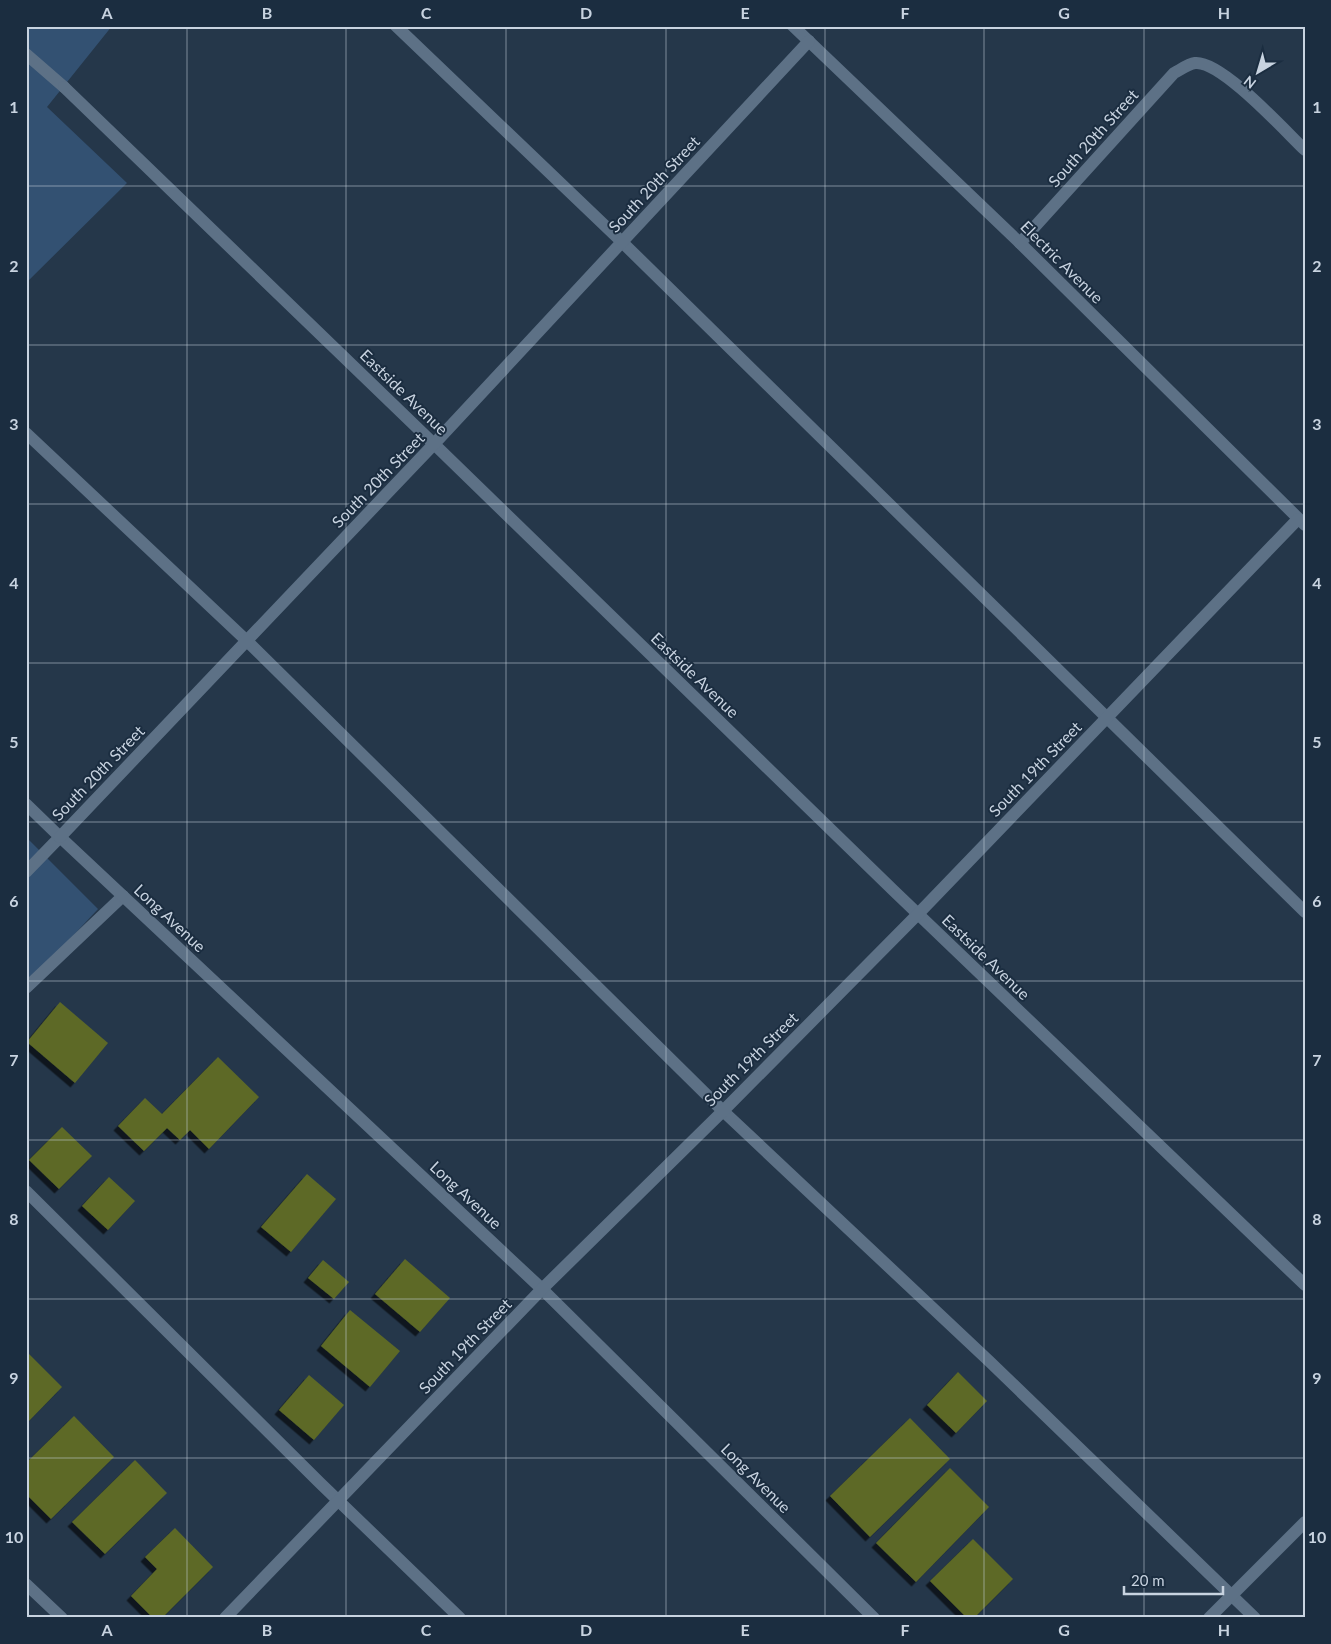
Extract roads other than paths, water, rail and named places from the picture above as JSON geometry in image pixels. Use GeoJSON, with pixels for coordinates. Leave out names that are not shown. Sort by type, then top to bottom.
{"type":"FeatureCollection","features":[{"type":"Feature","properties":{"kind":"street"},"geometry":{"type":"LineString","coordinates":[[396,26],[622,242],[1305,912]]}},
{"type":"Feature","properties":{"kind":"street","name":"Electric Avenue"},"geometry":{"type":"LineString","coordinates":[[793,26],[1020,243],[1301,522]]}},
{"type":"Feature","properties":{"kind":"street","name":"South 20th Street"},"geometry":{"type":"LineString","coordinates":[[26,872],[434,444],[809,41]]}},
{"type":"Feature","properties":{"kind":"street","name":"Eastside Avenue"},"geometry":{"type":"LineString","coordinates":[[26,54],[64,87],[918,914],[1305,1284]]}},
{"type":"Feature","properties":{"kind":"street","name":"South 20th Street"},"geometry":{"type":"LineString","coordinates":[[1020,243],[1174,73],[1195,63],[1208,66],[1233,81],[1305,150]]}},
{"type":"Feature","properties":{"kind":"street"},"geometry":{"type":"LineString","coordinates":[[26,433],[247,641],[723,1111],[989,1362],[1255,1618]]}},
{"type":"Feature","properties":{"kind":"street","name":"South 19th Street"},"geometry":{"type":"LineString","coordinates":[[225,1618],[542,1289],[723,1111],[918,914],[1107,718],[1301,522]]}},
{"type":"Feature","properties":{"kind":"street","name":"Long Avenue"},"geometry":{"type":"LineString","coordinates":[[26,804],[542,1289],[874,1618]]}},
{"type":"Feature","properties":{"kind":"street"},"geometry":{"type":"LineString","coordinates":[[26,988],[123,896]]}},
{"type":"Feature","properties":{"kind":"street"},"geometry":{"type":"LineString","coordinates":[[26,1191],[460,1618]]}},
{"type":"Feature","properties":{"kind":"street"},"geometry":{"type":"LineString","coordinates":[[1209,1618],[1305,1522]]}},
{"type":"Feature","properties":{"kind":"street"},"geometry":{"type":"LineString","coordinates":[[26,1584],[62,1618]]}}]}
